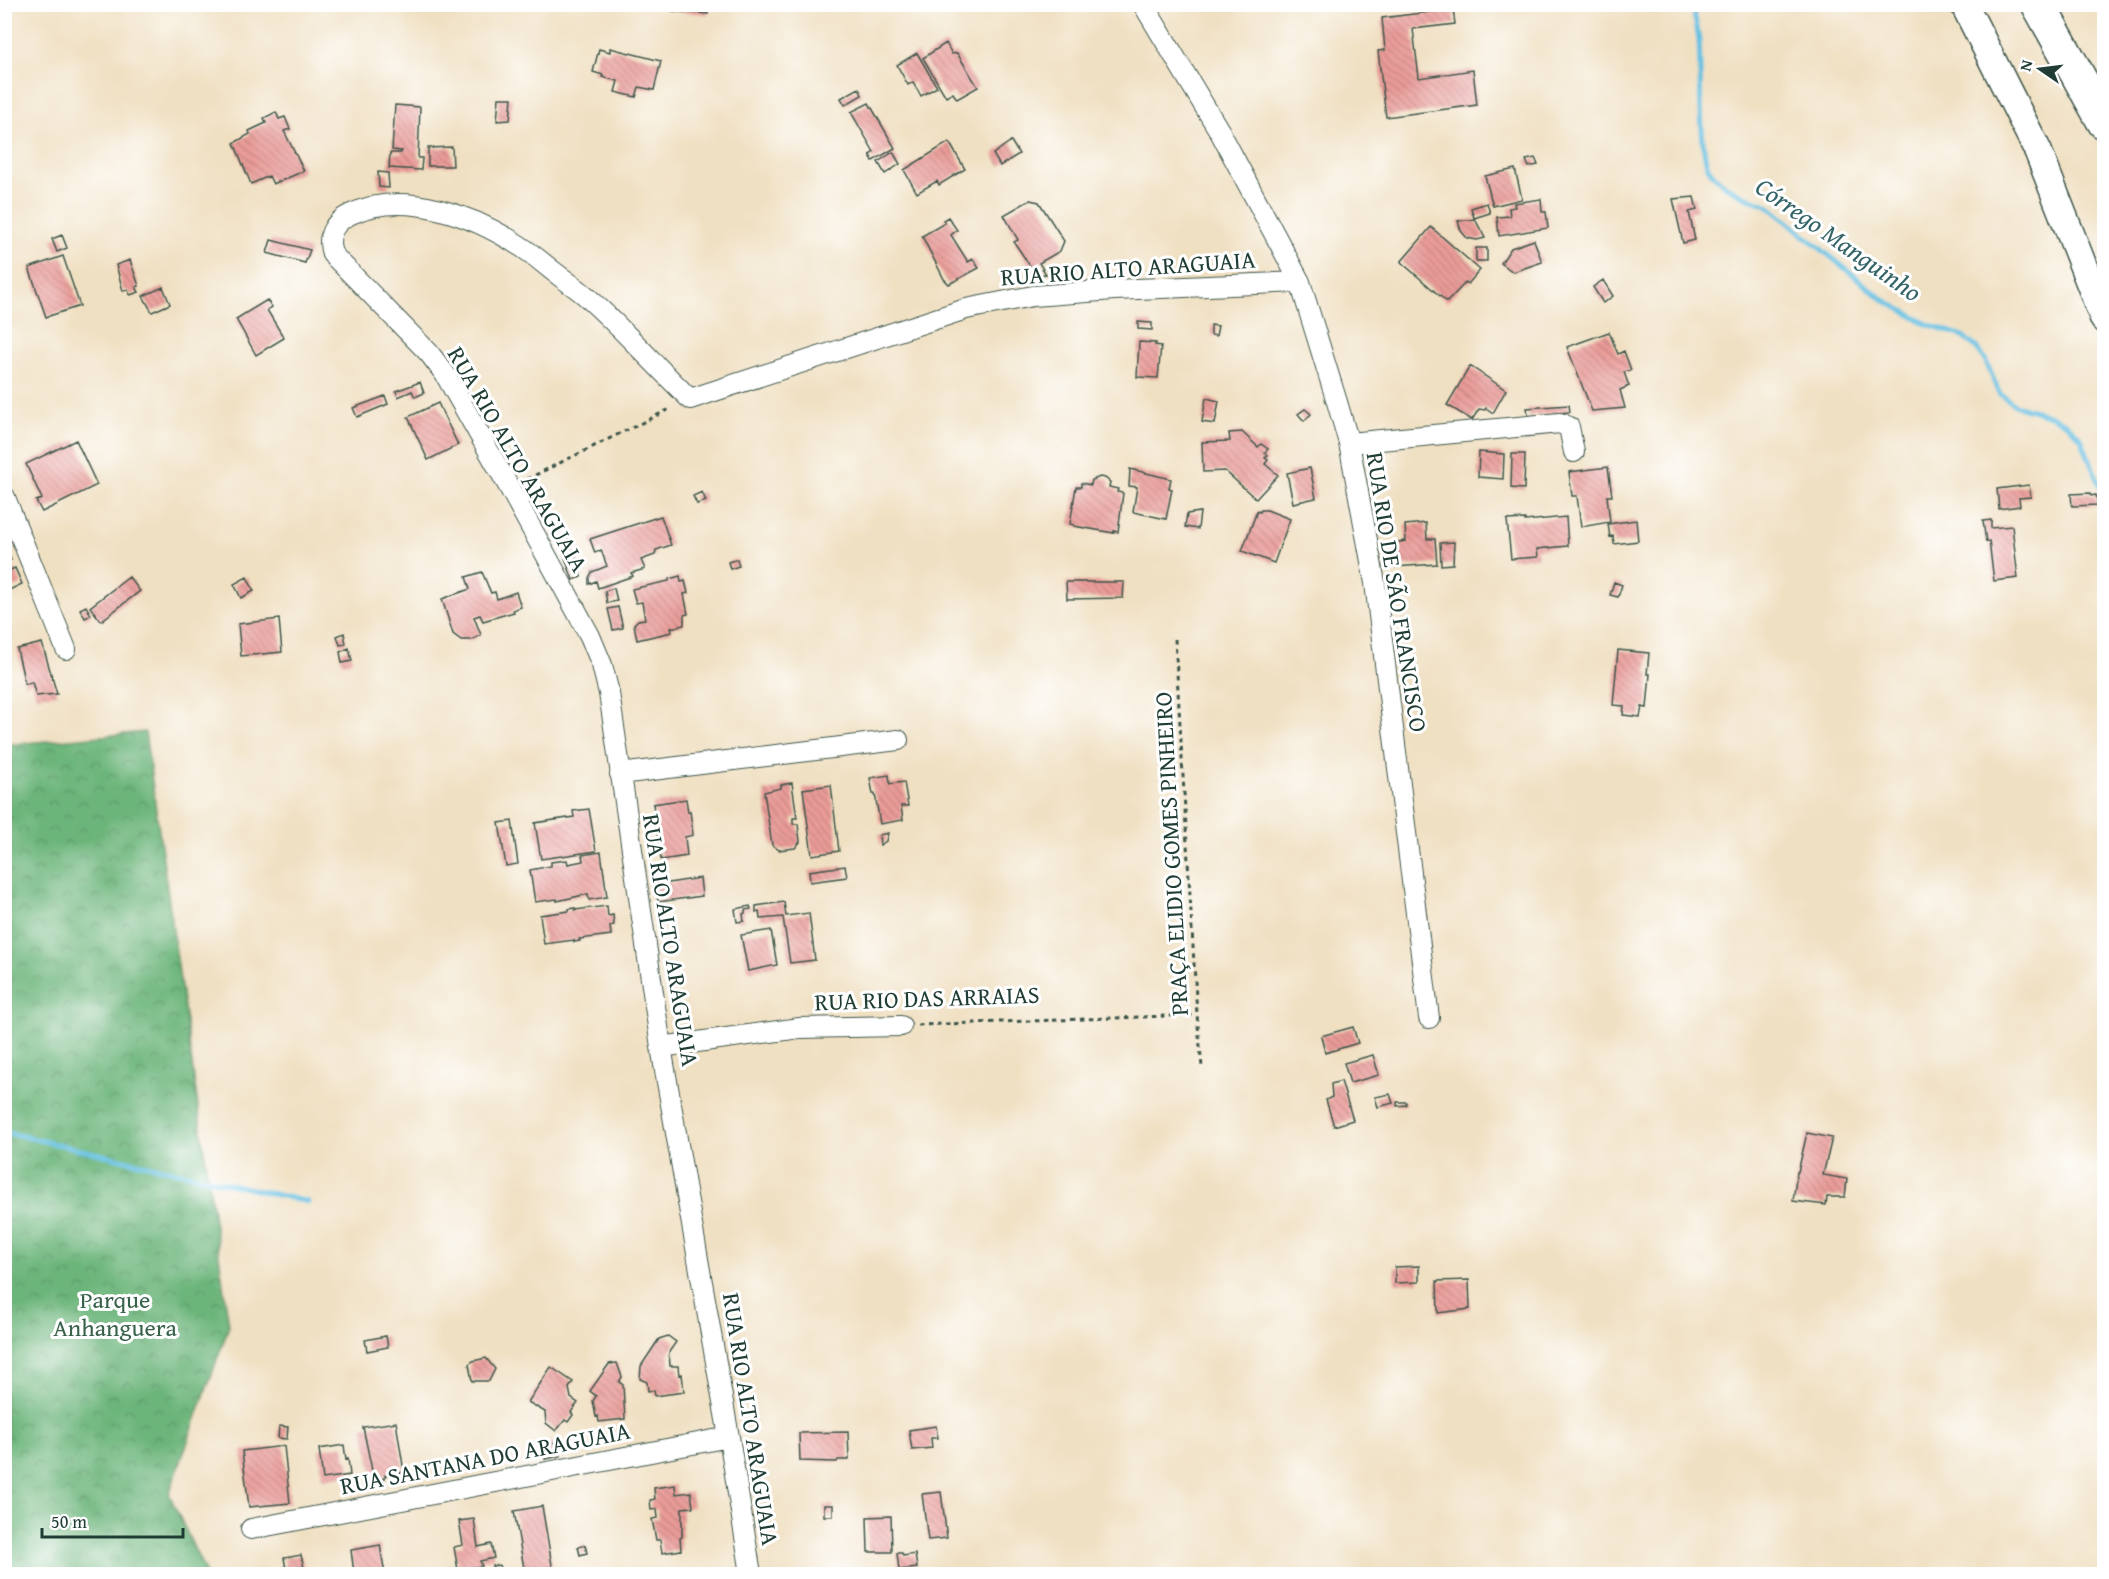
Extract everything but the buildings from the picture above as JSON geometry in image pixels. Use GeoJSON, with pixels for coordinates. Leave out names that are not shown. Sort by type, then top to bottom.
{"type":"FeatureCollection","features":[{"type":"Feature","properties":{"kind":"highway"},"geometry":{"type":"LineString","coordinates":[[2038,4],[2104,122]]}},
{"type":"Feature","properties":{"kind":"main road"},"geometry":{"type":"LineString","coordinates":[[1964,4],[2038,151],[2104,319]]}},
{"type":"Feature","properties":{"kind":"street","name":"RUA RIO DE SÃO FRANCISCO"},"geometry":{"type":"LineString","coordinates":[[1143,4],[1220,132],[1300,282],[1348,443],[1375,583],[1429,1018]]}},
{"type":"Feature","properties":{"kind":"street","name":"RUA RIO ALTO ARAGUAIA"},"geometry":{"type":"LineString","coordinates":[[751,1575],[661,1047],[609,693],[602,665],[590,636],[445,374],[429,353],[332,254],[329,236],[342,218],[362,209],[379,205],[426,207],[483,226],[520,246],[585,295],[690,399],[966,309],[1022,298],[1114,290],[1300,282]]}},
{"type":"Feature","properties":{"kind":"street"},"geometry":{"type":"LineString","coordinates":[[1348,443],[1560,423],[1569,427],[1574,452]]}},
{"type":"Feature","properties":{"kind":"street"},"geometry":{"type":"LineString","coordinates":[[4,495],[66,649]]}},
{"type":"Feature","properties":{"kind":"street"},"geometry":{"type":"LineString","coordinates":[[620,774],[898,740]]}},
{"type":"Feature","properties":{"kind":"street","name":"RUA RIO DAS ARRAIAS"},"geometry":{"type":"LineString","coordinates":[[661,1047],[800,1028],[902,1026]]}},
{"type":"Feature","properties":{"kind":"street","name":"RUA SANTANA DO ARAGUAIA"},"geometry":{"type":"LineString","coordinates":[[251,1529],[729,1437]]}},
{"type":"Feature","properties":{"kind":"path"},"geometry":{"type":"LineString","coordinates":[[509,487],[690,399]]}},
{"type":"Feature","properties":{"kind":"path","name":"PRAÇA ELIDIO GOMES PINHEIRO"},"geometry":{"type":"LineString","coordinates":[[1175,639],[1202,1067]]}},
{"type":"Feature","properties":{"kind":"path","name":"RUA RIO DAS ARRAIAS"},"geometry":{"type":"LineString","coordinates":[[902,1026],[1197,1015]]}},
{"type":"Feature","properties":{"kind":"green space","name":"Parque Anhanguera"},"geometry":{"type":"Polygon","coordinates":[[[145,732],[229,1326],[169,1494],[206,1574],[5,1574],[5,745],[145,732]]]}},
{"type":"Feature","properties":{"kind":"waterway","name":"Córrego Manguinho"},"geometry":{"type":"LineString","coordinates":[[1692,4],[1699,41],[1701,108],[1704,146],[1709,169],[1735,192],[1767,205],[1884,300],[1927,324],[1960,335],[1976,347],[1985,359],[1999,393],[2015,405],[2051,416],[2067,424],[2081,438],[2104,497]]}},
{"type":"Feature","properties":{"kind":"waterway"},"geometry":{"type":"LineString","coordinates":[[4,1132],[308,1202]]}}]}
